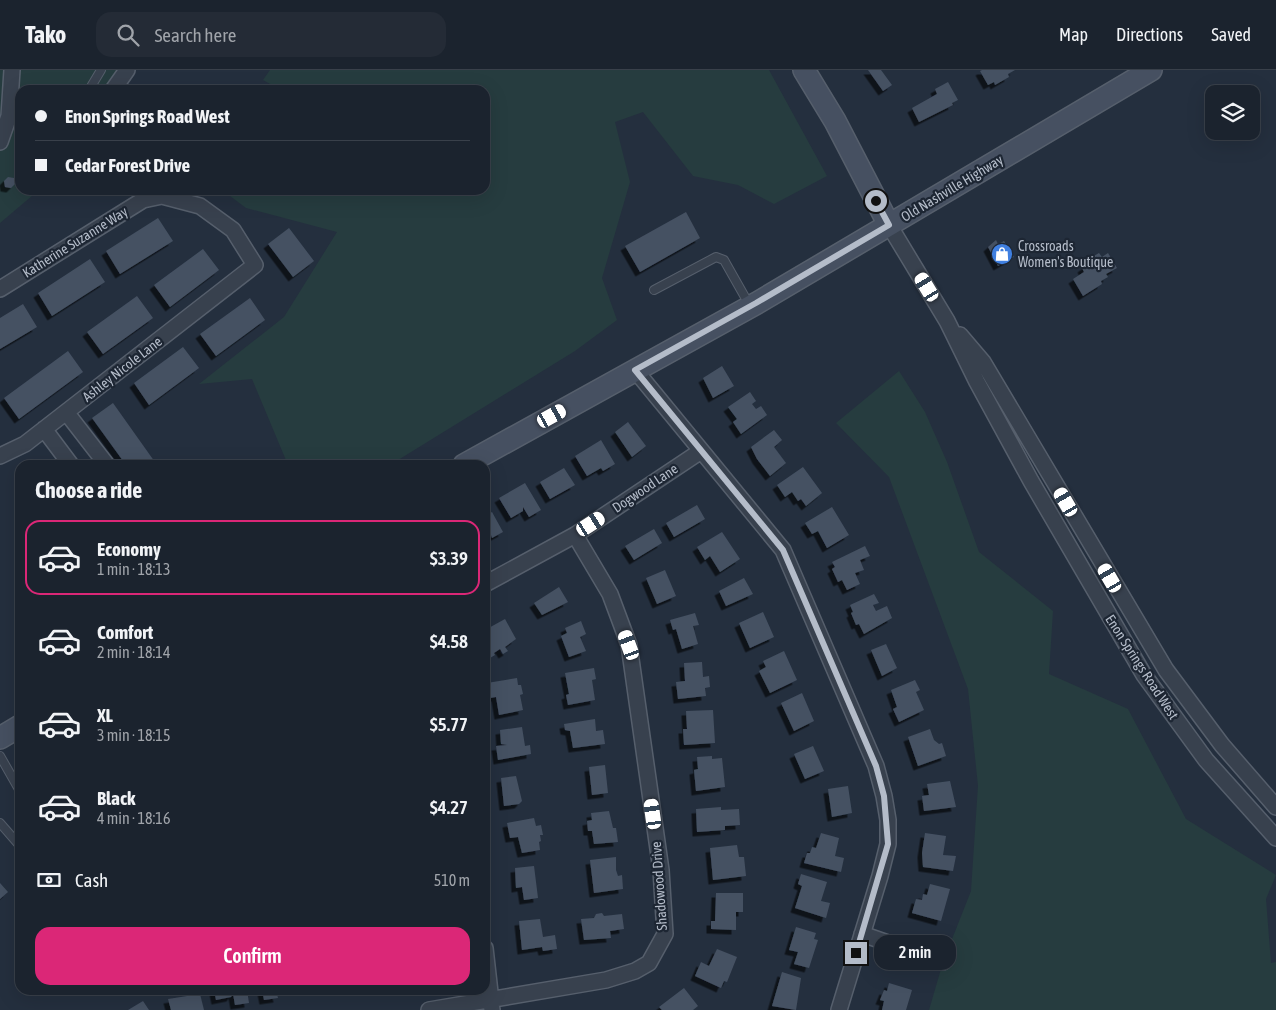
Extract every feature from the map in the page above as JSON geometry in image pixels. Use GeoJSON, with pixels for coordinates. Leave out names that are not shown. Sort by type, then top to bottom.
{"type":"FeatureCollection","features":[{"type":"Feature","properties":{"kind":"main road","name":"Enon Springs Road West"},"geometry":{"type":"LineString","coordinates":[[804,70],[836,121],[889,225]]}},
{"type":"Feature","properties":{"kind":"main road","name":"Old Nashville Highway"},"geometry":{"type":"LineString","coordinates":[[473,460],[751,306],[1151,70]]}},
{"type":"Feature","properties":{"kind":"main road"},"geometry":{"type":"LineString","coordinates":[[0,738],[15,729]]}},
{"type":"Feature","properties":{"kind":"street"},"geometry":{"type":"LineString","coordinates":[[0,142],[14,118],[12,70]]}},
{"type":"Feature","properties":{"kind":"street"},"geometry":{"type":"LineString","coordinates":[[116,85],[126,70]]}},
{"type":"Feature","properties":{"kind":"street","name":"Katherine Suzanne Way"},"geometry":{"type":"LineString","coordinates":[[0,289],[143,200],[162,196],[200,206],[234,230],[255,264],[240,276]]}},
{"type":"Feature","properties":{"kind":"street","name":"Enon Springs Road West"},"geometry":{"type":"LineString","coordinates":[[889,225],[947,320],[986,398],[1116,628],[1160,698],[1229,787],[1276,838]]}},
{"type":"Feature","properties":{"kind":"street","name":"Ashley Nicole Lane"},"geometry":{"type":"LineString","coordinates":[[0,456],[25,444],[240,276]]}},
{"type":"Feature","properties":{"kind":"street","name":"Enon Springs Road West"},"geometry":{"type":"LineString","coordinates":[[947,320],[983,362],[1166,670],[1246,774],[1276,807]]}},
{"type":"Feature","properties":{"kind":"street"},"geometry":{"type":"LineString","coordinates":[[635,370],[783,550],[876,766],[884,796],[888,844],[839,1010]]}},
{"type":"Feature","properties":{"kind":"street"},"geometry":{"type":"LineString","coordinates":[[66,412],[103,460]]}},
{"type":"Feature","properties":{"kind":"street"},"geometry":{"type":"LineString","coordinates":[[44,429],[67,460]]}},
{"type":"Feature","properties":{"kind":"street","name":"Dogwood Lane"},"geometry":{"type":"LineString","coordinates":[[490,581],[575,535],[701,451]]}},
{"type":"Feature","properties":{"kind":"street","name":"Shadowood Drive"},"geometry":{"type":"LineString","coordinates":[[429,1010],[492,1005],[606,980],[635,971],[649,963],[664,934],[661,870],[629,645],[610,594],[575,535]]}},
{"type":"Feature","properties":{"kind":"street"},"geometry":{"type":"LineString","coordinates":[[1229,787],[1246,774]]}},
{"type":"Feature","properties":{"kind":"street"},"geometry":{"type":"LineString","coordinates":[[862,934],[943,962]]}},
{"type":"Feature","properties":{"kind":"street"},"geometry":{"type":"LineString","coordinates":[[490,989],[492,1005]]}},
{"type":"Feature","properties":{"kind":"lane"},"geometry":{"type":"LineString","coordinates":[[92,85],[101,70]]}},
{"type":"Feature","properties":{"kind":"lane"},"geometry":{"type":"LineString","coordinates":[[654,290],[716,256],[724,260],[751,306]]}},
{"type":"Feature","properties":{"kind":"lane"},"geometry":{"type":"LineString","coordinates":[[0,756],[15,776]]}},
{"type":"Feature","properties":{"kind":"lane"},"geometry":{"type":"LineString","coordinates":[[0,824],[15,840]]}},
{"type":"Feature","properties":{"kind":"green space"},"geometry":{"type":"Polygon","coordinates":[[[0,70],[121,70],[112,85],[15,85],[15,195],[33,195],[0,223],[0,70]]]}},
{"type":"Feature","properties":{"kind":"green space"},"geometry":{"type":"Polygon","coordinates":[[[270,70],[769,70],[827,176],[774,204],[738,185],[693,176],[643,112],[615,122],[630,182],[602,278],[617,320],[575,351],[398,460],[286,460],[252,379],[199,384],[284,317],[337,232],[246,208],[229,195],[490,195],[490,85],[272,85],[263,80],[270,70]]]}},
{"type":"Feature","properties":{"kind":"green space"},"geometry":{"type":"Polygon","coordinates":[[[899,371],[925,412],[947,462],[979,552],[1053,611],[1049,674],[1128,709],[1186,819],[1276,875],[1266,899],[1271,963],[1276,962],[1276,1010],[929,1010],[943,962],[971,891],[978,786],[968,689],[889,477],[836,423],[899,371]]]}},
{"type":"Feature","properties":{"kind":"building"},"geometry":{"type":"Polygon","coordinates":[[[868,70],[881,70],[892,85],[883,91],[868,70]]]}},
{"type":"Feature","properties":{"kind":"building"},"geometry":{"type":"Polygon","coordinates":[[[1015,70],[1008,74],[1009,77],[995,85],[994,82],[988,85],[980,71],[1015,70]]]}},
{"type":"Feature","properties":{"kind":"building"},"geometry":{"type":"Polygon","coordinates":[[[948,82],[958,100],[952,103],[953,105],[919,122],[912,108],[937,94],[935,89],[948,82]]]}},
{"type":"Feature","properties":{"kind":"building"},"geometry":{"type":"Polygon","coordinates":[[[8,177],[14,178],[15,184],[11,188],[5,187],[4,181],[8,177]]]}},
{"type":"Feature","properties":{"kind":"building"},"geometry":{"type":"Polygon","coordinates":[[[686,212],[700,238],[640,272],[625,246],[686,212]]]}},
{"type":"Feature","properties":{"kind":"building"},"geometry":{"type":"Polygon","coordinates":[[[158,218],[173,241],[120,274],[106,251],[158,218]]]}},
{"type":"Feature","properties":{"kind":"building"},"geometry":{"type":"Polygon","coordinates":[[[289,228],[314,261],[293,277],[268,244],[289,228]]]}},
{"type":"Feature","properties":{"kind":"building","name":"Crossroads Women's Boutique"},"geometry":{"type":"Polygon","coordinates":[[[996,240],[998,244],[1004,241],[1014,257],[998,266],[988,247],[996,240]]]}},
{"type":"Feature","properties":{"kind":"building"},"geometry":{"type":"Polygon","coordinates":[[[203,249],[219,270],[170,307],[154,285],[203,249]]]}},
{"type":"Feature","properties":{"kind":"building"},"geometry":{"type":"Polygon","coordinates":[[[1099,253],[1102,257],[1108,253],[1117,268],[1106,274],[1108,277],[1101,281],[1102,284],[1083,296],[1073,279],[1084,272],[1082,268],[1089,263],[1087,260],[1099,253]]]}},
{"type":"Feature","properties":{"kind":"building"},"geometry":{"type":"Polygon","coordinates":[[[90,259],[105,282],[52,316],[38,293],[90,259]]]}},
{"type":"Feature","properties":{"kind":"building"},"geometry":{"type":"Polygon","coordinates":[[[137,296],[153,318],[103,354],[87,332],[137,296]]]}},
{"type":"Feature","properties":{"kind":"building"},"geometry":{"type":"Polygon","coordinates":[[[250,298],[265,320],[216,356],[200,334],[250,298]]]}},
{"type":"Feature","properties":{"kind":"building"},"geometry":{"type":"Polygon","coordinates":[[[23,304],[37,327],[0,349],[0,318],[23,304]]]}},
{"type":"Feature","properties":{"kind":"building"},"geometry":{"type":"Polygon","coordinates":[[[183,347],[199,368],[149,405],[134,383],[183,347]]]}},
{"type":"Feature","properties":{"kind":"building"},"geometry":{"type":"Polygon","coordinates":[[[68,351],[83,372],[19,419],[4,398],[68,351]]]}},
{"type":"Feature","properties":{"kind":"building"},"geometry":{"type":"Polygon","coordinates":[[[722,366],[734,386],[713,398],[703,378],[722,366]]]}},
{"type":"Feature","properties":{"kind":"building"},"geometry":{"type":"Polygon","coordinates":[[[750,392],[756,401],[752,404],[756,409],[761,406],[767,415],[741,434],[733,422],[737,419],[728,407],[750,392]]]}},
{"type":"Feature","properties":{"kind":"building"},"geometry":{"type":"Polygon","coordinates":[[[113,403],[153,460],[122,460],[92,418],[113,403]]]}},
{"type":"Feature","properties":{"kind":"building"},"geometry":{"type":"Polygon","coordinates":[[[628,422],[646,446],[632,457],[615,432],[628,422]]]}},
{"type":"Feature","properties":{"kind":"building"},"geometry":{"type":"Polygon","coordinates":[[[774,430],[782,440],[774,447],[786,463],[770,476],[757,459],[751,447],[774,430]]]}},
{"type":"Feature","properties":{"kind":"building"},"geometry":{"type":"Polygon","coordinates":[[[601,440],[615,464],[603,471],[601,468],[587,476],[575,456],[601,440]]]}},
{"type":"Feature","properties":{"kind":"building"},"geometry":{"type":"Polygon","coordinates":[[[803,467],[822,493],[806,506],[801,499],[798,501],[792,492],[785,497],[777,485],[803,467]]]}},
{"type":"Feature","properties":{"kind":"building"},"geometry":{"type":"Polygon","coordinates":[[[564,468],[575,485],[550,499],[540,482],[564,468]]]}},
{"type":"Feature","properties":{"kind":"building"},"geometry":{"type":"Polygon","coordinates":[[[525,483],[541,510],[529,517],[523,507],[523,511],[511,518],[499,498],[525,483]]]}},
{"type":"Feature","properties":{"kind":"building"},"geometry":{"type":"Polygon","coordinates":[[[697,505],[705,519],[674,537],[666,523],[697,505]]]}},
{"type":"Feature","properties":{"kind":"building"},"geometry":{"type":"Polygon","coordinates":[[[832,507],[849,535],[827,548],[818,531],[812,534],[805,523],[832,507]]]}},
{"type":"Feature","properties":{"kind":"building"},"geometry":{"type":"Polygon","coordinates":[[[492,512],[503,532],[492,538],[490,535],[490,513],[492,512]]]}},
{"type":"Feature","properties":{"kind":"building"},"geometry":{"type":"Polygon","coordinates":[[[654,529],[662,543],[634,560],[625,546],[654,529]]]}},
{"type":"Feature","properties":{"kind":"building"},"geometry":{"type":"Polygon","coordinates":[[[722,532],[740,559],[720,572],[710,556],[705,560],[697,547],[722,532]]]}},
{"type":"Feature","properties":{"kind":"building"},"geometry":{"type":"Polygon","coordinates":[[[865,546],[870,556],[860,560],[864,570],[855,573],[860,584],[847,590],[842,580],[838,582],[832,569],[835,567],[832,562],[865,546]]]}},
{"type":"Feature","properties":{"kind":"building"},"geometry":{"type":"Polygon","coordinates":[[[665,570],[676,596],[657,604],[646,578],[665,570]]]}},
{"type":"Feature","properties":{"kind":"building"},"geometry":{"type":"Polygon","coordinates":[[[744,578],[753,594],[726,606],[719,591],[744,578]]]}},
{"type":"Feature","properties":{"kind":"building"},"geometry":{"type":"Polygon","coordinates":[[[559,587],[568,602],[542,615],[534,603],[559,587]]]}},
{"type":"Feature","properties":{"kind":"building"},"geometry":{"type":"Polygon","coordinates":[[[874,594],[879,603],[873,605],[876,611],[887,606],[892,618],[864,634],[859,624],[856,625],[850,605],[874,594]]]}},
{"type":"Feature","properties":{"kind":"building"},"geometry":{"type":"Polygon","coordinates":[[[763,612],[774,637],[750,648],[739,623],[763,612]]]}},
{"type":"Feature","properties":{"kind":"building"},"geometry":{"type":"Polygon","coordinates":[[[695,613],[699,625],[693,626],[698,644],[682,649],[676,629],[673,630],[670,620],[695,613]]]}},
{"type":"Feature","properties":{"kind":"building"},"geometry":{"type":"Polygon","coordinates":[[[505,619],[516,639],[505,647],[508,651],[503,654],[500,649],[490,658],[491,640],[490,627],[505,619]]]}},
{"type":"Feature","properties":{"kind":"building"},"geometry":{"type":"Polygon","coordinates":[[[581,621],[586,634],[580,637],[586,651],[569,657],[561,636],[567,633],[565,628],[581,621]]]}},
{"type":"Feature","properties":{"kind":"building"},"geometry":{"type":"Polygon","coordinates":[[[886,644],[897,668],[882,676],[871,650],[886,644]]]}},
{"type":"Feature","properties":{"kind":"building"},"geometry":{"type":"Polygon","coordinates":[[[784,651],[797,680],[770,693],[759,671],[766,667],[763,661],[784,651]]]}},
{"type":"Feature","properties":{"kind":"building"},"geometry":{"type":"Polygon","coordinates":[[[702,662],[703,677],[709,676],[710,687],[705,688],[706,696],[678,699],[676,682],[685,681],[684,663],[702,662]]]}},
{"type":"Feature","properties":{"kind":"building"},"geometry":{"type":"Polygon","coordinates":[[[594,668],[596,679],[592,680],[595,700],[568,705],[566,695],[569,694],[565,673],[594,668]]]}},
{"type":"Feature","properties":{"kind":"building"},"geometry":{"type":"Polygon","coordinates":[[[517,678],[518,685],[521,685],[523,694],[520,695],[523,710],[499,715],[496,697],[490,698],[490,682],[517,678]]]}},
{"type":"Feature","properties":{"kind":"building"},"geometry":{"type":"Polygon","coordinates":[[[915,680],[920,690],[916,692],[924,710],[899,722],[893,709],[897,707],[891,690],[915,680]]]}},
{"type":"Feature","properties":{"kind":"building"},"geometry":{"type":"Polygon","coordinates":[[[802,693],[814,721],[794,731],[781,703],[802,693]]]}},
{"type":"Feature","properties":{"kind":"building"},"geometry":{"type":"Polygon","coordinates":[[[713,710],[715,743],[684,745],[683,729],[687,729],[686,711],[713,710]]]}},
{"type":"Feature","properties":{"kind":"building"},"geometry":{"type":"Polygon","coordinates":[[[595,719],[596,731],[603,730],[605,744],[573,748],[570,731],[565,730],[564,724],[595,719]]]}},
{"type":"Feature","properties":{"kind":"building"},"geometry":{"type":"Polygon","coordinates":[[[522,727],[525,746],[530,745],[531,754],[498,760],[496,746],[507,745],[501,744],[500,730],[522,727]]]}},
{"type":"Feature","properties":{"kind":"building"},"geometry":{"type":"Polygon","coordinates":[[[930,729],[934,740],[939,744],[942,743],[946,756],[918,766],[908,737],[930,729]]]}},
{"type":"Feature","properties":{"kind":"building"},"geometry":{"type":"Polygon","coordinates":[[[813,746],[824,771],[805,779],[794,754],[813,746]]]}},
{"type":"Feature","properties":{"kind":"building"},"geometry":{"type":"Polygon","coordinates":[[[712,756],[712,759],[722,758],[725,787],[696,791],[694,770],[698,769],[697,757],[712,756]]]}},
{"type":"Feature","properties":{"kind":"building"},"geometry":{"type":"Polygon","coordinates":[[[605,765],[608,793],[592,795],[589,767],[605,765]]]}},
{"type":"Feature","properties":{"kind":"building"},"geometry":{"type":"Polygon","coordinates":[[[516,776],[522,801],[519,804],[504,806],[501,778],[516,776]]]}},
{"type":"Feature","properties":{"kind":"building"},"geometry":{"type":"Polygon","coordinates":[[[950,781],[956,807],[924,811],[922,796],[929,795],[927,784],[950,781]]]}},
{"type":"Feature","properties":{"kind":"building"},"geometry":{"type":"Polygon","coordinates":[[[848,786],[852,813],[832,817],[828,789],[848,786]]]}},
{"type":"Feature","properties":{"kind":"building"},"geometry":{"type":"Polygon","coordinates":[[[721,807],[721,810],[739,809],[740,825],[725,826],[725,830],[697,832],[696,809],[721,807]]]}},
{"type":"Feature","properties":{"kind":"building"},"geometry":{"type":"Polygon","coordinates":[[[609,811],[613,828],[616,828],[618,842],[594,844],[592,831],[588,831],[587,821],[592,820],[591,813],[609,811]]]}},
{"type":"Feature","properties":{"kind":"building"},"geometry":{"type":"Polygon","coordinates":[[[534,818],[536,826],[541,825],[543,835],[540,835],[540,850],[522,853],[518,837],[510,838],[507,823],[534,818]]]}},
{"type":"Feature","properties":{"kind":"building"},"geometry":{"type":"Polygon","coordinates":[[[821,833],[839,838],[835,856],[844,858],[841,872],[804,863],[807,853],[810,853],[812,847],[816,848],[821,833]]]}},
{"type":"Feature","properties":{"kind":"building"},"geometry":{"type":"Polygon","coordinates":[[[925,833],[946,836],[943,855],[956,856],[953,871],[923,867],[922,853],[925,833]]]}},
{"type":"Feature","properties":{"kind":"building"},"geometry":{"type":"Polygon","coordinates":[[[737,845],[739,857],[744,857],[746,876],[713,880],[710,848],[737,845]]]}},
{"type":"Feature","properties":{"kind":"building"},"geometry":{"type":"Polygon","coordinates":[[[616,857],[616,870],[618,876],[622,875],[623,889],[594,893],[590,860],[616,857]]]}},
{"type":"Feature","properties":{"kind":"building"},"geometry":{"type":"Polygon","coordinates":[[[534,866],[538,898],[524,900],[522,887],[516,888],[515,868],[534,866]]]}},
{"type":"Feature","properties":{"kind":"building"},"geometry":{"type":"Polygon","coordinates":[[[801,874],[827,882],[821,901],[830,903],[826,918],[795,908],[802,886],[798,884],[801,874]]]}},
{"type":"Feature","properties":{"kind":"building"},"geometry":{"type":"Polygon","coordinates":[[[0,883],[8,892],[0,899],[0,883]]]}},
{"type":"Feature","properties":{"kind":"building"},"geometry":{"type":"Polygon","coordinates":[[[930,884],[950,889],[941,921],[912,913],[916,899],[922,900],[923,894],[927,895],[930,884]]]}},
{"type":"Feature","properties":{"kind":"building"},"geometry":{"type":"Polygon","coordinates":[[[716,893],[743,893],[743,912],[736,912],[736,930],[711,929],[711,921],[715,921],[716,893]]]}},
{"type":"Feature","properties":{"kind":"building"},"geometry":{"type":"Polygon","coordinates":[[[602,913],[604,916],[622,914],[624,929],[610,931],[611,938],[584,940],[581,919],[594,918],[596,914],[602,913]]]}},
{"type":"Feature","properties":{"kind":"building"},"geometry":{"type":"Polygon","coordinates":[[[540,919],[543,937],[555,935],[557,949],[543,951],[542,947],[522,950],[519,921],[540,919]]]}},
{"type":"Feature","properties":{"kind":"building"},"geometry":{"type":"Polygon","coordinates":[[[796,927],[816,933],[814,939],[818,940],[809,968],[794,964],[798,952],[789,950],[796,927]]]}},
{"type":"Feature","properties":{"kind":"building"},"geometry":{"type":"Polygon","coordinates":[[[717,949],[737,957],[727,982],[724,981],[721,988],[695,976],[701,962],[709,966],[717,949]]]}},
{"type":"Feature","properties":{"kind":"building"},"geometry":{"type":"Polygon","coordinates":[[[782,972],[801,978],[796,1010],[772,1006],[782,972]]]}},
{"type":"Feature","properties":{"kind":"building"},"geometry":{"type":"Polygon","coordinates":[[[889,983],[912,990],[906,1010],[882,1010],[884,1001],[880,1000],[884,990],[887,991],[889,983]]]}},
{"type":"Feature","properties":{"kind":"building"},"geometry":{"type":"Polygon","coordinates":[[[684,988],[698,1006],[693,1010],[662,1010],[659,1007],[684,988]]]}},
{"type":"Feature","properties":{"kind":"building"},"geometry":{"type":"Polygon","coordinates":[[[200,995],[204,1010],[171,1010],[168,999],[200,995]]]}},
{"type":"Feature","properties":{"kind":"building"},"geometry":{"type":"Polygon","coordinates":[[[215,995],[232,995],[231,997],[216,1000],[215,995]]]}},
{"type":"Feature","properties":{"kind":"building"},"geometry":{"type":"Polygon","coordinates":[[[233,995],[248,995],[249,1003],[235,1005],[233,995]]]}},
{"type":"Feature","properties":{"kind":"building"},"geometry":{"type":"Polygon","coordinates":[[[263,995],[277,995],[278,998],[264,1000],[263,995]]]}},
{"type":"Feature","properties":{"kind":"building"},"geometry":{"type":"Polygon","coordinates":[[[143,1001],[149,1010],[128,1010],[143,1001]]]}},
{"type":"Feature","properties":{"kind":"place","name":"Crossroads Women's Boutique"},"geometry":{"type":"Point","coordinates":[1002,254]}},
{"type":"Feature","properties":{"kind":"route"},"geometry":{"type":"LineString","coordinates":[[856,953],[888,844],[888,820],[876,766],[783,550],[635,370],[756,303],[889,225],[876,201]]}}]}
